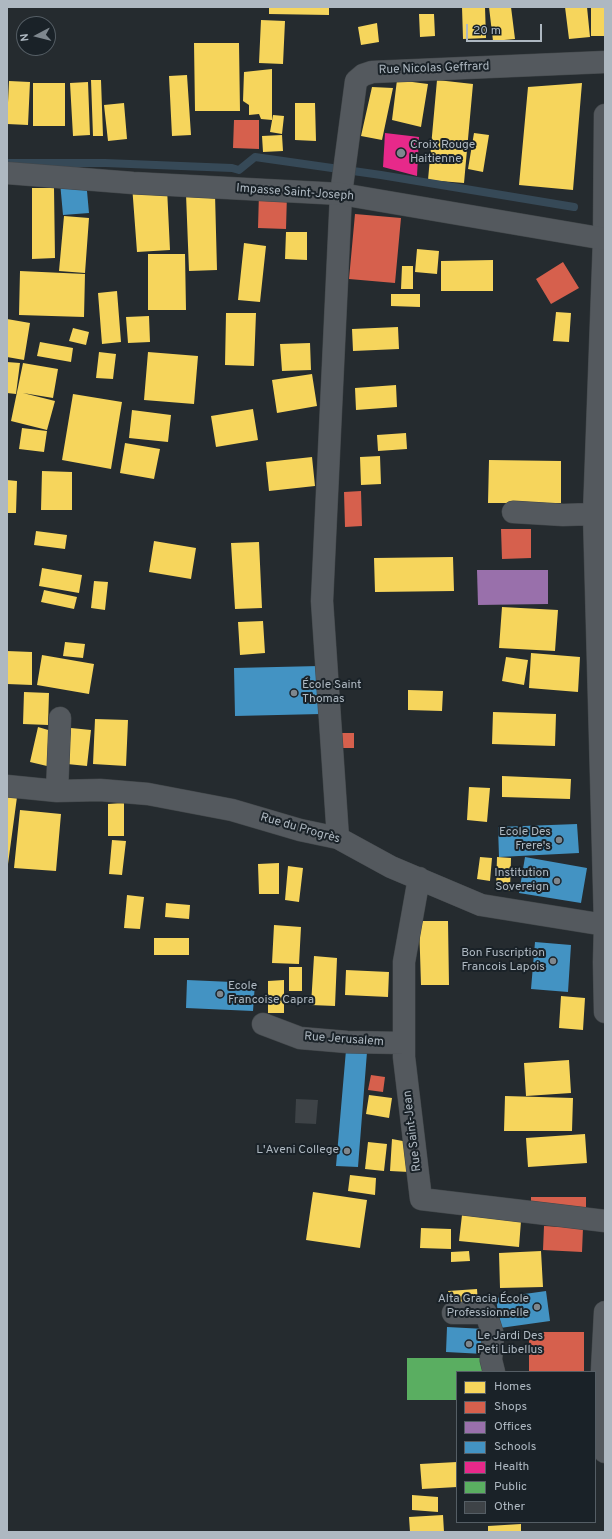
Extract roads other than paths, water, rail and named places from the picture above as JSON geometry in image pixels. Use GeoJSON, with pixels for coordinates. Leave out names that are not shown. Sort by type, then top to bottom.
{"type":"FeatureCollection","features":[{"type":"Feature","properties":{"kind":"street","name":"Rue Nicolas Geffrard"},"geometry":{"type":"LineString","coordinates":[[338,838],[322,601],[341,194],[356,81],[363,74],[372,72],[605,62]]}},
{"type":"Feature","properties":{"kind":"street"},"geometry":{"type":"LineString","coordinates":[[605,115],[605,239],[600,473],[594,514],[605,925],[605,1012]]}},
{"type":"Feature","properties":{"kind":"street","name":"Impasse Saint-Joseph"},"geometry":{"type":"LineString","coordinates":[[7,173],[133,183],[341,194],[605,239]]}},
{"type":"Feature","properties":{"kind":"street"},"geometry":{"type":"LineString","coordinates":[[513,512],[563,515],[594,514]]}},
{"type":"Feature","properties":{"kind":"street"},"geometry":{"type":"LineString","coordinates":[[57,791],[60,718]]}},
{"type":"Feature","properties":{"kind":"street","name":"Rue du Progrès"},"geometry":{"type":"LineString","coordinates":[[7,786],[57,791],[100,790],[148,794],[232,810],[300,830],[338,838],[391,867],[481,905],[605,925]]}},
{"type":"Feature","properties":{"kind":"street","name":"Rue Saint-Jean"},"geometry":{"type":"LineString","coordinates":[[419,878],[404,962],[404,1057],[421,1199],[605,1221]]}},
{"type":"Feature","properties":{"kind":"street","name":"Rue Jerusalem"},"geometry":{"type":"LineString","coordinates":[[263,1024],[300,1038],[347,1042],[404,1043]]}},
{"type":"Feature","properties":{"kind":"street"},"geometry":{"type":"LineString","coordinates":[[605,1312],[598,1389],[605,1452]]}},
{"type":"Feature","properties":{"kind":"street"},"geometry":{"type":"LineString","coordinates":[[453,1313],[486,1313],[493,1334],[491,1360],[494,1371]]}},
{"type":"Feature","properties":{"kind":"waterway"},"geometry":{"type":"LineString","coordinates":[[7,163],[105,163],[232,168],[239,170],[255,157],[381,175],[574,207]]}},
{"type":"Feature","properties":{"kind":"place","name":"Croix Rouge Haitienne"},"geometry":{"type":"Point","coordinates":[401,153]}},
{"type":"Feature","properties":{"kind":"place","name":"École Saint Thomas"},"geometry":{"type":"Point","coordinates":[294,693]}},
{"type":"Feature","properties":{"kind":"place","name":"Ecole Des Frere's"},"geometry":{"type":"Point","coordinates":[559,840]}},
{"type":"Feature","properties":{"kind":"place","name":"Institution Sovereign"},"geometry":{"type":"Point","coordinates":[557,881]}},
{"type":"Feature","properties":{"kind":"place","name":"Bon Fuscription Francois Lapois"},"geometry":{"type":"Point","coordinates":[553,961]}},
{"type":"Feature","properties":{"kind":"place","name":"Ecole Francoise Capra"},"geometry":{"type":"Point","coordinates":[220,994]}},
{"type":"Feature","properties":{"kind":"place","name":"L'Aveni College"},"geometry":{"type":"Point","coordinates":[347,1151]}},
{"type":"Feature","properties":{"kind":"place","name":"Alta Gracia École Professionnelle"},"geometry":{"type":"Point","coordinates":[537,1307]}},
{"type":"Feature","properties":{"kind":"place","name":"Le Jardi Des Peti Libellus"},"geometry":{"type":"Point","coordinates":[469,1344]}}]}
